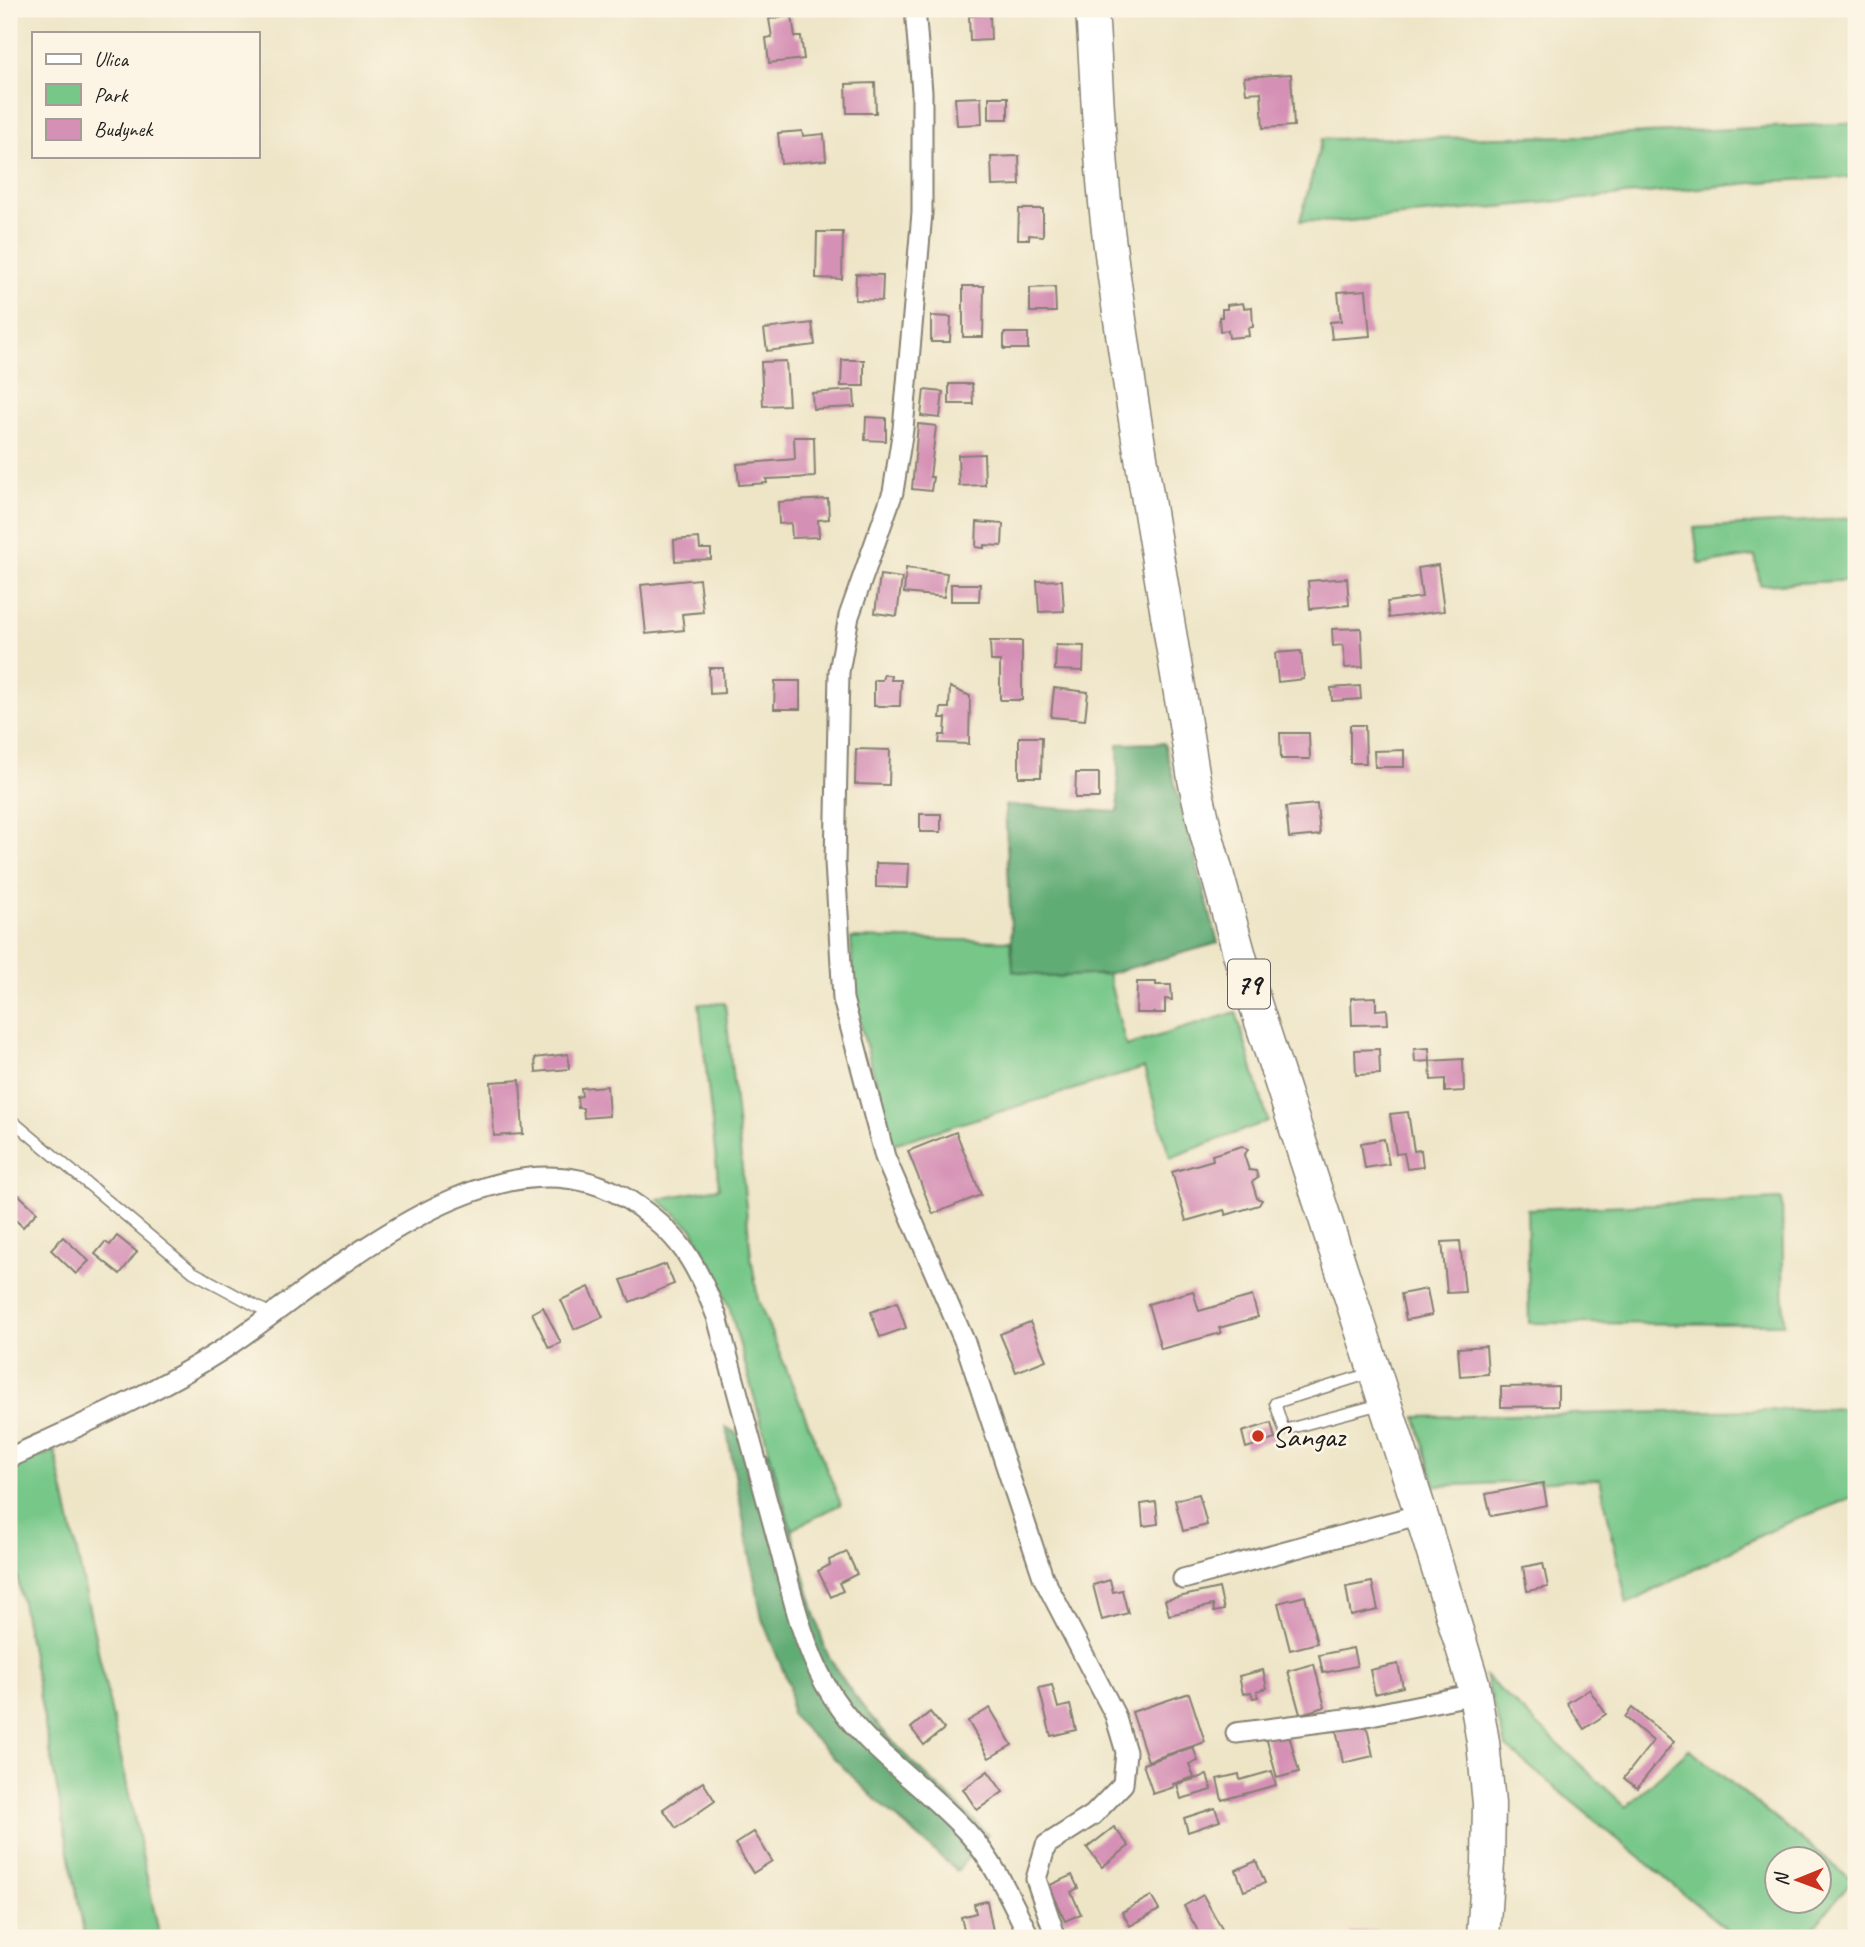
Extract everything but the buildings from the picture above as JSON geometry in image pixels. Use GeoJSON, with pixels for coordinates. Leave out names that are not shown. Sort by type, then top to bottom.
{"type":"FeatureCollection","features":[{"type":"Feature","properties":{"kind":"main road","name":"79"},"geometry":{"type":"LineString","coordinates":[[1092,9],[1108,229],[1194,779],[1241,960],[1421,1514],[1475,1694],[1489,1804],[1483,1938]]}},
{"type":"Feature","properties":{"kind":"street"},"geometry":{"type":"LineString","coordinates":[[915,9],[922,92],[922,213],[903,429],[893,492],[849,616],[839,673],[835,862],[844,999],[885,1157],[966,1345],[1043,1577],[1115,1715],[1126,1752],[1123,1784],[1093,1815],[1046,1846],[1036,1880],[1056,1938]]}},
{"type":"Feature","properties":{"kind":"street"},"geometry":{"type":"LineString","coordinates":[[9,1458],[169,1382],[420,1214],[459,1195],[496,1184],[535,1177],[589,1181],[615,1191],[670,1231],[688,1253],[698,1272],[717,1317],[798,1613],[825,1684],[845,1715],[868,1740],[969,1834],[995,1869],[1030,1938]]}},
{"type":"Feature","properties":{"kind":"street"},"geometry":{"type":"LineString","coordinates":[[1183,1579],[1421,1514]]}},
{"type":"Feature","properties":{"kind":"street"},"geometry":{"type":"LineString","coordinates":[[1236,1733],[1361,1717],[1475,1694]]}},
{"type":"Feature","properties":{"kind":"lane"},"geometry":{"type":"LineString","coordinates":[[9,1118],[193,1272],[271,1314]]}},
{"type":"Feature","properties":{"kind":"lane"},"geometry":{"type":"LineString","coordinates":[[1375,1371],[1275,1403],[1284,1430],[1385,1403]]}},
{"type":"Feature","properties":{"kind":"green space"},"geometry":{"type":"Polygon","coordinates":[[[1856,123],[1856,177],[1774,181],[1339,222],[1300,221],[1322,139],[1586,136],[1856,123]]]}},
{"type":"Feature","properties":{"kind":"green space"},"geometry":{"type":"Polygon","coordinates":[[[1856,518],[1856,580],[1760,585],[1755,556],[1699,564],[1694,528],[1856,518]]]}},
{"type":"Feature","properties":{"kind":"green space"},"geometry":{"type":"Polygon","coordinates":[[[1164,743],[1218,943],[1108,974],[1051,977],[1013,971],[1005,805],[1118,812],[1118,744],[1164,743]]]}},
{"type":"Feature","properties":{"kind":"green space"},"geometry":{"type":"Polygon","coordinates":[[[851,938],[1010,941],[1014,971],[1051,977],[1108,974],[1126,1046],[1236,1012],[1268,1121],[1170,1158],[1144,1068],[893,1144],[854,1001],[851,938]]]}},
{"type":"Feature","properties":{"kind":"green space"},"geometry":{"type":"Polygon","coordinates":[[[725,1003],[758,1300],[841,1504],[791,1530],[729,1306],[693,1229],[658,1199],[719,1188],[699,1004],[725,1003]]]}},
{"type":"Feature","properties":{"kind":"green space"},"geometry":{"type":"Polygon","coordinates":[[[1782,1199],[1784,1324],[1529,1323],[1527,1209],[1782,1199]]]}},
{"type":"Feature","properties":{"kind":"green space"},"geometry":{"type":"Polygon","coordinates":[[[1856,1408],[1856,1496],[1777,1527],[1627,1604],[1600,1479],[1435,1486],[1416,1417],[1856,1408]]]}},
{"type":"Feature","properties":{"kind":"green space"},"geometry":{"type":"Polygon","coordinates":[[[726,1427],[770,1454],[825,1649],[841,1676],[899,1748],[988,1834],[957,1871],[873,1797],[791,1715],[789,1685],[762,1619],[726,1427]]]}},
{"type":"Feature","properties":{"kind":"green space"},"geometry":{"type":"Polygon","coordinates":[[[55,1451],[160,1938],[85,1938],[15,1565],[9,1551],[9,1468],[55,1451]]]}},
{"type":"Feature","properties":{"kind":"green space"},"geometry":{"type":"Polygon","coordinates":[[[1485,1676],[1626,1807],[1689,1749],[1810,1846],[1764,1846],[1764,1916],[1823,1916],[1809,1938],[1737,1938],[1506,1747],[1485,1676]]]}},
{"type":"Feature","properties":{"kind":"green space"},"geometry":{"type":"Polygon","coordinates":[[[1834,1866],[1852,1880],[1834,1903],[1834,1866]]]}},
{"type":"Feature","properties":{"kind":"place","name":"Sangaz"},"geometry":{"type":"Point","coordinates":[1258,1436]}}]}
